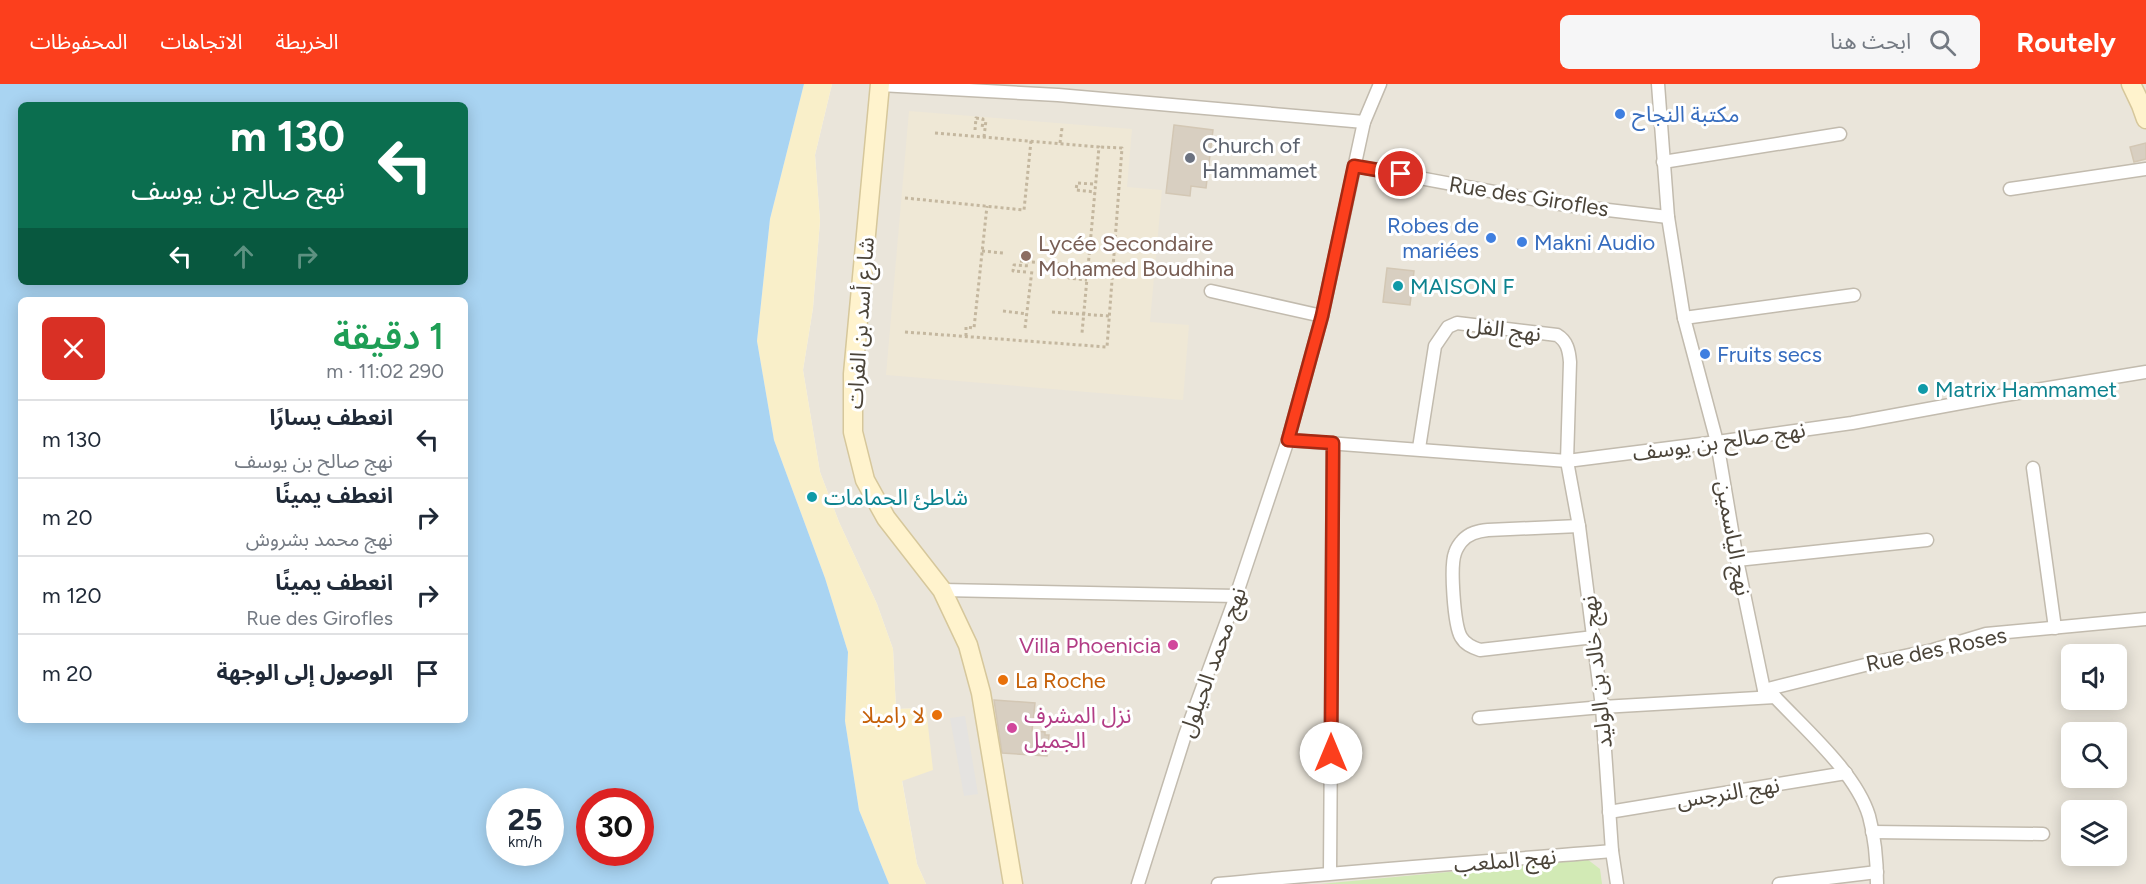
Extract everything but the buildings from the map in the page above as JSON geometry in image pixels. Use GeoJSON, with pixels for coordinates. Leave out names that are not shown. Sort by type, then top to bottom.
{"type":"FeatureCollection","features":[{"type":"Feature","properties":{"kind":"street","name":"نهج محمد الحيلول"},"geometry":{"type":"LineString","coordinates":[[1138,884],[1185,735],[1236,596],[1288,440],[1322,316],[1364,122],[1380,84]]}},
{"type":"Feature","properties":{"kind":"street","name":"نهج الياسمين"},"geometry":{"type":"LineString","coordinates":[[1659,84],[1668,217],[1683,318],[1717,442],[1737,560],[1769,694]]}},
{"type":"Feature","properties":{"kind":"street"},"geometry":{"type":"LineString","coordinates":[[2130,84],[2146,119]]}},
{"type":"Feature","properties":{"kind":"street"},"geometry":{"type":"LineString","coordinates":[[880,85],[1058,95],[1364,122]]}},
{"type":"Feature","properties":{"kind":"street","name":"شارع أسد بن الفرات"},"geometry":{"type":"LineString","coordinates":[[880,85],[853,374],[853,432],[865,480],[886,518],[942,590],[968,645],[981,693],[1013,884]]}},
{"type":"Feature","properties":{"kind":"street"},"geometry":{"type":"LineString","coordinates":[[1663,162],[1840,134]]}},
{"type":"Feature","properties":{"kind":"street","name":"Rue des Girofles"},"geometry":{"type":"LineString","coordinates":[[1354,166],[1565,205],[1668,217]]}},
{"type":"Feature","properties":{"kind":"street"},"geometry":{"type":"LineString","coordinates":[[2010,189],[2146,169]]}},
{"type":"Feature","properties":{"kind":"street"},"geometry":{"type":"LineString","coordinates":[[1211,291],[1322,316]]}},
{"type":"Feature","properties":{"kind":"street"},"geometry":{"type":"LineString","coordinates":[[1683,318],[1854,295]]}},
{"type":"Feature","properties":{"kind":"street","name":"نهج الفل"},"geometry":{"type":"LineString","coordinates":[[1419,448],[1435,346],[1448,327],[1456,323],[1557,335],[1563,339],[1569,352],[1570,362],[1568,460]]}},
{"type":"Feature","properties":{"kind":"street","name":"نهج صالح بن يوسف"},"geometry":{"type":"LineString","coordinates":[[1288,440],[1568,460],[1852,423],[2146,372]]}},
{"type":"Feature","properties":{"kind":"street"},"geometry":{"type":"LineString","coordinates":[[1330,873],[1333,443]]}},
{"type":"Feature","properties":{"kind":"street","name":"نهج خالد بن الوليد"},"geometry":{"type":"LineString","coordinates":[[1568,460],[1594,637],[1602,707],[1612,851],[1617,884]]}},
{"type":"Feature","properties":{"kind":"street"},"geometry":{"type":"LineString","coordinates":[[2033,468],[2055,628]]}},
{"type":"Feature","properties":{"kind":"street"},"geometry":{"type":"LineString","coordinates":[[1579,526],[1488,530],[1474,532],[1463,540],[1455,553],[1453,566],[1455,620],[1462,639],[1470,646],[1480,650],[1594,637]]}},
{"type":"Feature","properties":{"kind":"street"},"geometry":{"type":"LineString","coordinates":[[1737,560],[1927,540]]}},
{"type":"Feature","properties":{"kind":"street"},"geometry":{"type":"LineString","coordinates":[[942,590],[1236,596]]}},
{"type":"Feature","properties":{"kind":"street","name":"Rue des Roses"},"geometry":{"type":"LineString","coordinates":[[1479,718],[1769,694],[1881,661],[1933,650],[1986,634],[2146,619]]}},
{"type":"Feature","properties":{"kind":"street"},"geometry":{"type":"LineString","coordinates":[[1769,694],[1846,773],[1868,813],[1877,878],[1779,884]]}},
{"type":"Feature","properties":{"kind":"street","name":"نهج النرجس"},"geometry":{"type":"LineString","coordinates":[[1610,812],[1846,773]]}},
{"type":"Feature","properties":{"kind":"street"},"geometry":{"type":"LineString","coordinates":[[1872,832],[2043,834]]}},
{"type":"Feature","properties":{"kind":"street","name":"نهج الملعب"},"geometry":{"type":"LineString","coordinates":[[1218,884],[1612,851]]}},
{"type":"Feature","properties":{"kind":"path"},"geometry":{"type":"LineString","coordinates":[[975,130],[976,118],[983,119],[982,129]]}},
{"type":"Feature","properties":{"kind":"path"},"geometry":{"type":"LineString","coordinates":[[984,137],[986,120]]}},
{"type":"Feature","properties":{"kind":"path"},"geometry":{"type":"LineString","coordinates":[[1060,143],[1062,128]]}},
{"type":"Feature","properties":{"kind":"path"},"geometry":{"type":"LineString","coordinates":[[905,332],[1107,347],[1122,148],[935,133]]}},
{"type":"Feature","properties":{"kind":"path"},"geometry":{"type":"LineString","coordinates":[[905,198],[1023,210],[1031,141]]}},
{"type":"Feature","properties":{"kind":"path"},"geometry":{"type":"LineString","coordinates":[[1082,333],[1099,147]]}},
{"type":"Feature","properties":{"kind":"path"},"geometry":{"type":"LineString","coordinates":[[1093,184],[1077,183],[1076,190],[1095,192]]}},
{"type":"Feature","properties":{"kind":"path"},"geometry":{"type":"LineString","coordinates":[[966,336],[966,327],[974,328],[987,206]]}},
{"type":"Feature","properties":{"kind":"path"},"geometry":{"type":"LineString","coordinates":[[982,251],[1003,253]]}},
{"type":"Feature","properties":{"kind":"path"},"geometry":{"type":"LineString","coordinates":[[1020,261],[1083,266]]}},
{"type":"Feature","properties":{"kind":"path"},"geometry":{"type":"LineString","coordinates":[[1025,328],[1031,268],[1014,265],[1013,272],[1026,272]]}},
{"type":"Feature","properties":{"kind":"path"},"geometry":{"type":"LineString","coordinates":[[1083,271],[1070,271],[1069,278],[1087,280]]}},
{"type":"Feature","properties":{"kind":"path"},"geometry":{"type":"LineString","coordinates":[[1003,311],[1027,314]]}},
{"type":"Feature","properties":{"kind":"path"},"geometry":{"type":"LineString","coordinates":[[1052,312],[1109,316]]}},
{"type":"Feature","properties":{"kind":"shaded area"},"geometry":{"type":"Polygon","coordinates":[[[832,84],[2146,84],[2146,884],[926,884],[917,864],[902,780],[926,708],[896,709],[893,649],[877,604],[839,522],[820,472],[803,370],[813,308],[820,221],[815,155],[832,84]]]}},
{"type":"Feature","properties":{"kind":"shaded area","name":"Lycée Secondaire Mohamed Boudhina"},"geometry":{"type":"Polygon","coordinates":[[[909,111],[1132,129],[1127,187],[1162,190],[1150,322],[1189,325],[1183,400],[886,375],[909,111]]]}},
{"type":"Feature","properties":{"kind":"shaded area"},"geometry":{"type":"Polygon","coordinates":[[[965,716],[978,794],[964,796],[950,718],[965,716]]]}},
{"type":"Feature","properties":{"kind":"green space"},"geometry":{"type":"Polygon","coordinates":[[[1587,859],[1600,869],[1602,884],[1320,884],[1587,859]]]}},
{"type":"Feature","properties":{"kind":"sand","name":"شاطئ الحمامات"},"geometry":{"type":"Polygon","coordinates":[[[804,84],[832,84],[815,155],[820,221],[813,308],[803,370],[820,472],[839,522],[877,604],[893,649],[896,709],[926,708],[933,770],[902,781],[917,864],[926,884],[889,884],[859,810],[845,721],[848,652],[825,578],[774,440],[757,341],[770,219],[804,84]]]}},
{"type":"Feature","properties":{"kind":"water"},"geometry":{"type":"Polygon","coordinates":[[[0,84],[804,84],[770,219],[757,341],[774,440],[825,578],[848,652],[845,721],[859,810],[889,884],[0,884],[0,84]]]}},
{"type":"Feature","properties":{"kind":"place","name":"مكتبة النجاح"},"geometry":{"type":"Point","coordinates":[1620,114]}},
{"type":"Feature","properties":{"kind":"place","name":"Church of Hammamet"},"geometry":{"type":"Point","coordinates":[1190,158]}},
{"type":"Feature","properties":{"kind":"place","name":"Robes de mariées"},"geometry":{"type":"Point","coordinates":[1491,238]}},
{"type":"Feature","properties":{"kind":"place","name":"Makni Audio"},"geometry":{"type":"Point","coordinates":[1522,242]}},
{"type":"Feature","properties":{"kind":"place","name":"Lycée Secondaire Mohamed Boudhina"},"geometry":{"type":"Point","coordinates":[1026,256]}},
{"type":"Feature","properties":{"kind":"place","name":"MAISON F"},"geometry":{"type":"Point","coordinates":[1398,286]}},
{"type":"Feature","properties":{"kind":"place","name":"Fruits secs"},"geometry":{"type":"Point","coordinates":[1705,354]}},
{"type":"Feature","properties":{"kind":"place","name":"Matrix Hammamet"},"geometry":{"type":"Point","coordinates":[1923,389]}},
{"type":"Feature","properties":{"kind":"place","name":"شاطئ الحمامات"},"geometry":{"type":"Point","coordinates":[812,497]}},
{"type":"Feature","properties":{"kind":"place","name":"Villa Phoenicia"},"geometry":{"type":"Point","coordinates":[1173,645]}},
{"type":"Feature","properties":{"kind":"place","name":"La Roche"},"geometry":{"type":"Point","coordinates":[1003,680]}},
{"type":"Feature","properties":{"kind":"place","name":"لا رامبلا"},"geometry":{"type":"Point","coordinates":[937,715]}},
{"type":"Feature","properties":{"kind":"place","name":"نزل المشرف الجميل"},"geometry":{"type":"Point","coordinates":[1012,728]}},
{"type":"Feature","properties":{"kind":"route"},"geometry":{"type":"LineString","coordinates":[[1331,753],[1333,443],[1288,440],[1322,316],[1354,166],[1401,174]]}}]}
